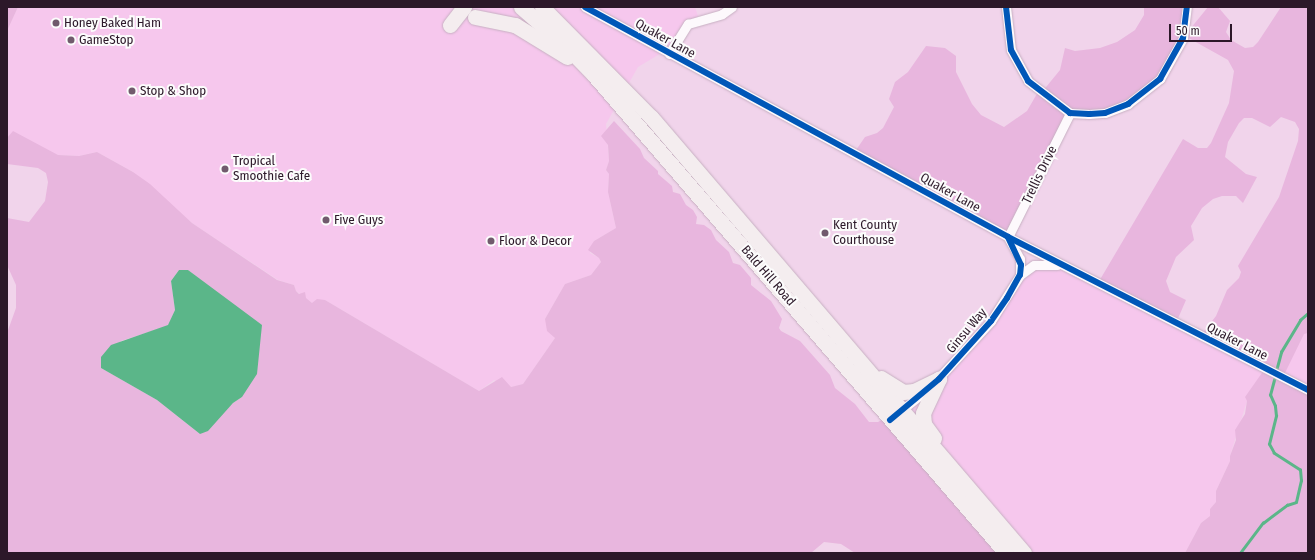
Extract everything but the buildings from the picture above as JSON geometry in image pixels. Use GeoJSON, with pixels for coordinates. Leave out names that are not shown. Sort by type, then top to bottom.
{"type":"FeatureCollection","features":[{"type":"Feature","properties":{"kind":"main road","name":"Bald Hill Road"},"geometry":{"type":"LineString","coordinates":[[521,7],[567,47],[594,75],[782,292],[896,415],[1006,553]]}},
{"type":"Feature","properties":{"kind":"main road"},"geometry":{"type":"LineString","coordinates":[[542,7],[651,117],[851,352],[896,415],[980,502],[1024,553]]}},
{"type":"Feature","properties":{"kind":"main road"},"geometry":{"type":"LineString","coordinates":[[450,25],[469,12],[515,25],[594,75]]}},
{"type":"Feature","properties":{"kind":"main road"},"geometry":{"type":"LineString","coordinates":[[851,352],[892,387],[903,392],[914,391],[939,379]]}},
{"type":"Feature","properties":{"kind":"main road"},"geometry":{"type":"LineString","coordinates":[[939,379],[926,403],[923,413],[924,424],[980,502]]}},
{"type":"Feature","properties":{"kind":"street","name":"Quaker Lane"},"geometry":{"type":"LineString","coordinates":[[585,7],[1008,237],[1308,390]]}},
{"type":"Feature","properties":{"kind":"street"},"geometry":{"type":"LineString","coordinates":[[669,54],[688,24],[722,14],[732,7]]}},
{"type":"Feature","properties":{"kind":"street"},"geometry":{"type":"LineString","coordinates":[[1006,7],[1011,50],[1020,71],[1040,92],[1070,113],[1104,113],[1128,104],[1149,90],[1160,80],[1183,38],[1187,7]]}},
{"type":"Feature","properties":{"kind":"street","name":"Trellis Drive"},"geometry":{"type":"LineString","coordinates":[[1008,237],[1070,113]]}},
{"type":"Feature","properties":{"kind":"street"},"geometry":{"type":"LineString","coordinates":[[1008,237],[1020,259],[1020,275]]}},
{"type":"Feature","properties":{"kind":"street","name":"Ginsu Way"},"geometry":{"type":"LineString","coordinates":[[896,415],[939,379],[991,321],[1020,275],[1041,263],[1067,267]]}},
{"type":"Feature","properties":{"kind":"shaded area"},"geometry":{"type":"Polygon","coordinates":[[[7,7],[18,7],[7,31],[7,7]]]}},
{"type":"Feature","properties":{"kind":"shaded area"},"geometry":{"type":"Polygon","coordinates":[[[18,7],[695,7],[698,16],[672,52],[663,52],[638,67],[606,124],[609,161],[606,170],[609,174],[608,192],[616,228],[594,241],[590,253],[599,258],[601,262],[591,275],[565,284],[545,319],[555,338],[523,384],[511,387],[494,380],[479,391],[325,300],[312,303],[296,291],[294,285],[278,280],[192,223],[133,172],[97,152],[79,156],[58,155],[7,138],[7,31],[18,7]]]}},
{"type":"Feature","properties":{"kind":"shaded area"},"geometry":{"type":"Polygon","coordinates":[[[1144,7],[1186,8],[1186,34],[1208,7],[1218,7],[1230,21],[1226,32],[1231,40],[1245,48],[1253,47],[1258,42],[1281,7],[1308,7],[1308,333],[1304,334],[1284,375],[1308,391],[1308,553],[1185,553],[1201,523],[1210,516],[1210,509],[1216,502],[1216,491],[1230,461],[1230,456],[1236,440],[1235,430],[1245,414],[1247,401],[1245,397],[1264,370],[1201,335],[1216,316],[1227,290],[1239,278],[1241,272],[1238,266],[1279,197],[1298,141],[1299,129],[1295,122],[1281,117],[1270,127],[1252,118],[1244,118],[1239,123],[1228,142],[1225,157],[1246,174],[1257,177],[1243,203],[1236,196],[1222,196],[1213,199],[1202,208],[1191,226],[1194,240],[1176,257],[1166,281],[1170,292],[1186,300],[1176,323],[1098,283],[1183,139],[1198,148],[1207,148],[1211,143],[1229,103],[1234,71],[1228,60],[1185,36],[1159,82],[1107,113],[1073,114],[1009,237],[854,153],[865,137],[877,133],[883,128],[894,107],[889,99],[895,82],[908,72],[926,46],[945,48],[956,56],[956,72],[972,104],[981,115],[1004,127],[1027,111],[1038,92],[1042,92],[1060,70],[1065,48],[1075,51],[1100,48],[1117,42],[1135,30],[1144,15],[1144,7]]]}},
{"type":"Feature","properties":{"kind":"shaded area"},"geometry":{"type":"Polygon","coordinates":[[[614,121],[640,149],[644,158],[658,171],[658,174],[672,186],[673,192],[680,194],[686,205],[693,210],[697,217],[696,224],[704,225],[711,230],[716,240],[729,252],[733,263],[740,265],[751,278],[751,285],[771,301],[782,319],[779,328],[781,331],[800,341],[830,375],[835,388],[855,404],[869,422],[878,422],[891,415],[1006,553],[855,553],[841,544],[824,542],[811,553],[7,553],[7,333],[16,308],[16,285],[7,265],[7,218],[29,222],[45,201],[48,182],[46,173],[38,168],[7,164],[7,138],[13,131],[58,155],[79,156],[97,152],[133,172],[150,184],[192,223],[277,280],[294,285],[299,294],[305,292],[306,298],[312,303],[317,299],[325,300],[479,391],[502,377],[511,387],[523,384],[555,338],[547,331],[545,319],[565,284],[591,275],[601,262],[599,258],[588,250],[594,241],[616,228],[608,192],[609,174],[606,170],[609,161],[608,145],[601,136],[614,121]],[[179,270],[171,281],[175,310],[168,326],[121,341],[101,368],[157,400],[200,434],[233,403],[242,397],[228,302],[188,270],[179,270]]]}},
{"type":"Feature","properties":{"kind":"shaded area"},"geometry":{"type":"Polygon","coordinates":[[[1036,265],[1055,266],[1264,370],[1247,401],[1230,456],[1230,461],[1216,491],[1216,502],[1210,509],[1210,516],[1201,523],[1185,553],[1006,553],[897,426],[933,383],[967,350],[1023,273],[1036,265]]]}},
{"type":"Feature","properties":{"kind":"shaded area"},"geometry":{"type":"Polygon","coordinates":[[[179,270],[188,270],[262,325],[257,374],[242,397],[233,403],[208,431],[200,434],[157,400],[101,368],[101,357],[111,345],[168,325],[175,310],[171,281],[179,270]]]}},
{"type":"Feature","properties":{"kind":"shaded area"},"geometry":{"type":"Polygon","coordinates":[[[1304,333],[1308,333],[1308,391],[1283,375],[1304,333]]]}},
{"type":"Feature","properties":{"kind":"waterway"},"geometry":{"type":"LineString","coordinates":[[1276,371],[1281,352],[1300,320],[1308,313]]}},
{"type":"Feature","properties":{"kind":"waterway"},"geometry":{"type":"LineString","coordinates":[[1240,553],[1263,523],[1287,505],[1296,502],[1301,481],[1300,470],[1274,453],[1269,444],[1276,416],[1275,406],[1270,395],[1275,376]]}},
{"type":"Feature","properties":{"kind":"cycle path"},"geometry":{"type":"LineString","coordinates":[[585,7],[1008,237],[1308,390]]}},
{"type":"Feature","properties":{"kind":"cycle path"},"geometry":{"type":"LineString","coordinates":[[1006,7],[1011,50],[1028,81],[1070,113],[1089,114],[1105,113],[1128,104],[1160,79],[1183,38],[1187,7]]}},
{"type":"Feature","properties":{"kind":"cycle path"},"geometry":{"type":"LineString","coordinates":[[890,420],[939,379],[991,321],[1007,298],[1020,275],[1021,265],[1008,237]]}},
{"type":"Feature","properties":{"kind":"place","name":"Honey Baked Ham"},"geometry":{"type":"Point","coordinates":[56,23]}},
{"type":"Feature","properties":{"kind":"place","name":"GameStop"},"geometry":{"type":"Point","coordinates":[71,40]}},
{"type":"Feature","properties":{"kind":"place","name":"Stop & Shop"},"geometry":{"type":"Point","coordinates":[132,91]}},
{"type":"Feature","properties":{"kind":"place","name":"Tropical Smoothie Cafe"},"geometry":{"type":"Point","coordinates":[225,169]}},
{"type":"Feature","properties":{"kind":"place","name":"Five Guys"},"geometry":{"type":"Point","coordinates":[326,220]}},
{"type":"Feature","properties":{"kind":"place","name":"Kent County Courthouse"},"geometry":{"type":"Point","coordinates":[825,233]}},
{"type":"Feature","properties":{"kind":"place","name":"Floor & Decor"},"geometry":{"type":"Point","coordinates":[491,241]}}]}
